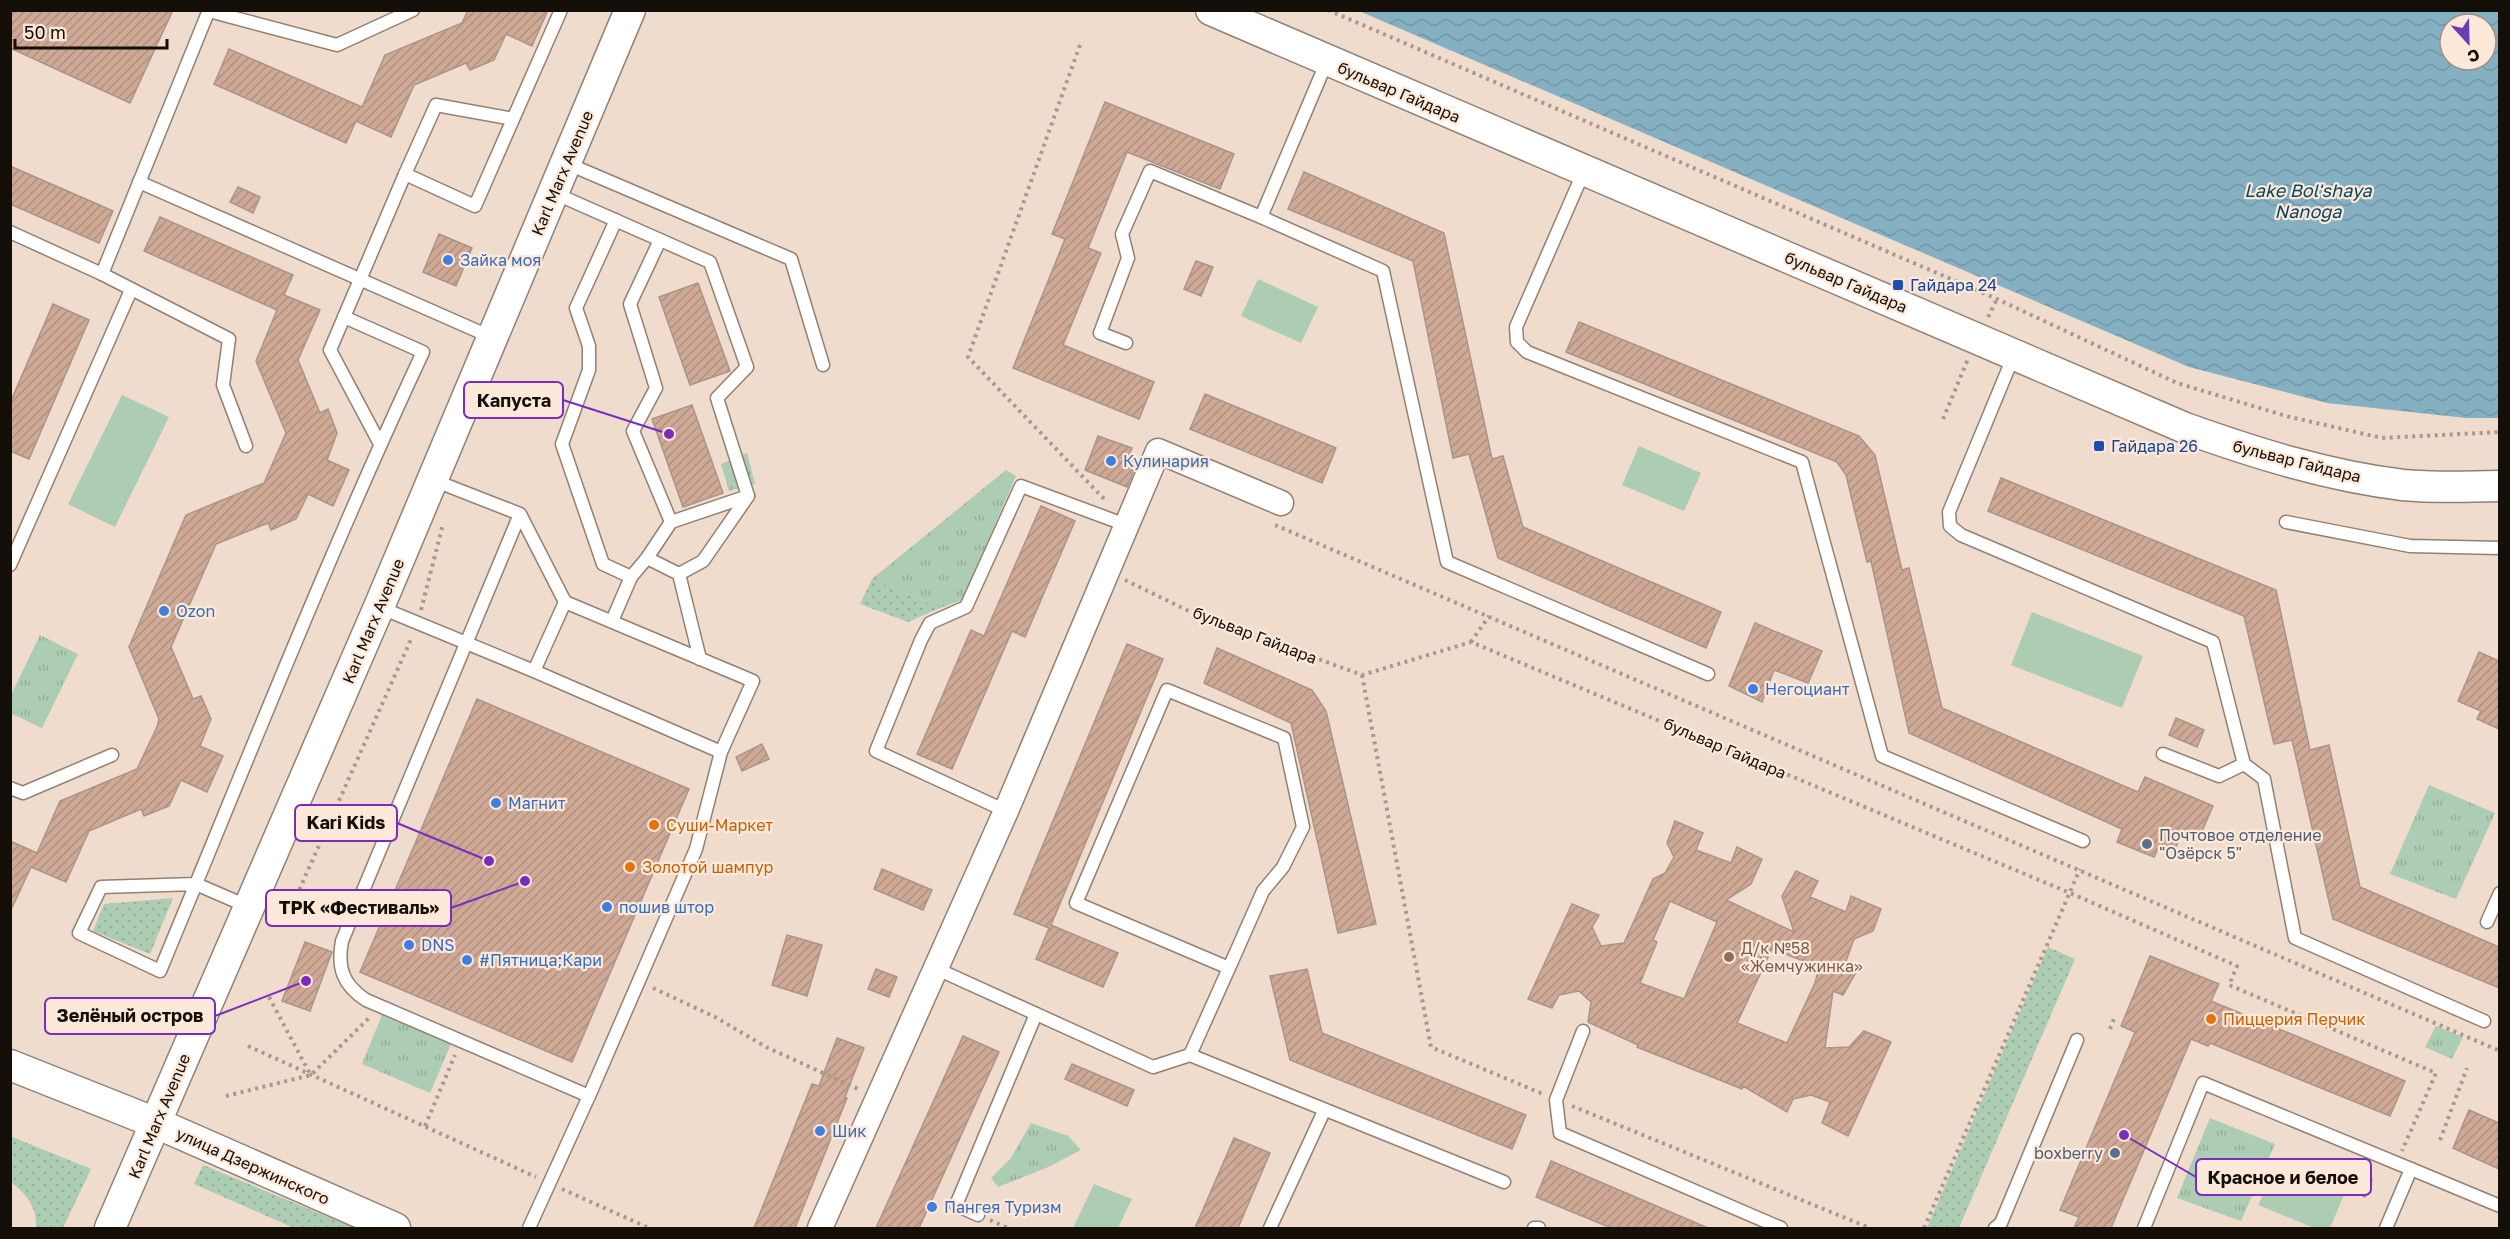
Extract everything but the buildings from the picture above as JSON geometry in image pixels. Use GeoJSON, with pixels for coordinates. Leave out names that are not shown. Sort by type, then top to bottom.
{"type":"FeatureCollection","features":[{"type":"Feature","properties":{"kind":"street","name":"Karl Marx Avenue"},"geometry":{"type":"LineString","coordinates":[[110,1228],[379,607],[442,484],[493,338],[630,10]]}},
{"type":"Feature","properties":{"kind":"street","name":"бульвар Гайдара"},"geometry":{"type":"LineString","coordinates":[[1211,10],[2185,428],[2258,453],[2328,472],[2403,485],[2499,486]]}},
{"type":"Feature","properties":{"kind":"street"},"geometry":{"type":"LineString","coordinates":[[820,1228],[1006,811],[1158,451],[1274,512]]}},
{"type":"Feature","properties":{"kind":"street","name":"улица Дзержинского"},"geometry":{"type":"LineString","coordinates":[[10,1065],[156,1123],[395,1228]]}},
{"type":"Feature","properties":{"kind":"lane"},"geometry":{"type":"LineString","coordinates":[[102,274],[209,11],[337,45],[413,10]]}},
{"type":"Feature","properties":{"kind":"lane"},"geometry":{"type":"LineString","coordinates":[[405,174],[475,206],[561,10]]}},
{"type":"Feature","properties":{"kind":"lane"},"geometry":{"type":"LineString","coordinates":[[1261,217],[1327,61]]}},
{"type":"Feature","properties":{"kind":"lane"},"geometry":{"type":"LineString","coordinates":[[380,444],[330,350],[359,279],[436,105],[513,119]]}},
{"type":"Feature","properties":{"kind":"lane"},"geometry":{"type":"LineString","coordinates":[[566,163],[791,260],[823,365]]}},
{"type":"Feature","properties":{"kind":"lane"},"geometry":{"type":"LineString","coordinates":[[1585,170],[1516,327],[1517,342],[1527,352],[1802,462],[1882,756],[2083,841]]}},
{"type":"Feature","properties":{"kind":"lane"},"geometry":{"type":"LineString","coordinates":[[1126,343],[1100,333],[1128,258],[1122,234],[1150,171],[1383,271],[1447,562],[1708,674]]}},
{"type":"Feature","properties":{"kind":"lane"},"geometry":{"type":"LineString","coordinates":[[139,182],[493,338]]}},
{"type":"Feature","properties":{"kind":"lane"},"geometry":{"type":"LineString","coordinates":[[554,193],[710,262],[747,367],[717,398],[748,496]]}},
{"type":"Feature","properties":{"kind":"lane"},"geometry":{"type":"LineString","coordinates":[[616,220],[576,308],[589,346],[589,370],[562,444],[603,564],[631,577]]}},
{"type":"Feature","properties":{"kind":"lane"},"geometry":{"type":"LineString","coordinates":[[10,232],[102,274],[230,339],[223,385],[246,446]]}},
{"type":"Feature","properties":{"kind":"lane"},"geometry":{"type":"LineString","coordinates":[[660,240],[630,304],[656,388],[633,431],[671,522]]}},
{"type":"Feature","properties":{"kind":"lane"},"geometry":{"type":"LineString","coordinates":[[10,565],[131,290]]}},
{"type":"Feature","properties":{"kind":"lane"},"geometry":{"type":"LineString","coordinates":[[249,907],[196,884],[101,887],[79,933],[160,971],[196,884],[380,444],[423,352],[344,317]]}},
{"type":"Feature","properties":{"kind":"lane"},"geometry":{"type":"LineString","coordinates":[[2014,354],[1949,512],[1950,526],[1961,535],[2213,642],[2244,764],[2264,778],[2295,938],[2484,1021]]}},
{"type":"Feature","properties":{"kind":"lane"},"geometry":{"type":"LineString","coordinates":[[442,484],[520,514],[565,602],[753,681],[721,752],[696,849],[529,1228]]}},
{"type":"Feature","properties":{"kind":"lane"},"geometry":{"type":"LineString","coordinates":[[1006,811],[876,751],[921,640],[930,623],[966,607],[1021,486],[1126,525]]}},
{"type":"Feature","properties":{"kind":"lane"},"geometry":{"type":"LineString","coordinates":[[612,621],[631,577],[671,522],[748,496]]}},
{"type":"Feature","properties":{"kind":"lane"},"geometry":{"type":"LineString","coordinates":[[680,574],[703,561],[748,496]]}},
{"type":"Feature","properties":{"kind":"lane"},"geometry":{"type":"LineString","coordinates":[[520,514],[342,941],[338,959],[343,978],[352,991],[381,1007],[589,1096]]}},
{"type":"Feature","properties":{"kind":"lane"},"geometry":{"type":"LineString","coordinates":[[2286,522],[2410,546],[2499,548]]}},
{"type":"Feature","properties":{"kind":"lane"},"geometry":{"type":"LineString","coordinates":[[647,558],[680,574]]}},
{"type":"Feature","properties":{"kind":"lane"},"geometry":{"type":"LineString","coordinates":[[680,574],[700,659]]}},
{"type":"Feature","properties":{"kind":"lane"},"geometry":{"type":"LineString","coordinates":[[534,671],[565,602]]}},
{"type":"Feature","properties":{"kind":"lane"},"geometry":{"type":"LineString","coordinates":[[379,607],[721,752]]}},
{"type":"Feature","properties":{"kind":"lane"},"geometry":{"type":"LineString","coordinates":[[1190,1055],[1229,968],[1263,891],[1283,867],[1303,826],[1284,738],[1167,690],[1076,903],[1229,968]]}},
{"type":"Feature","properties":{"kind":"lane"},"geometry":{"type":"LineString","coordinates":[[2163,754],[2219,776],[2244,764]]}},
{"type":"Feature","properties":{"kind":"lane"},"geometry":{"type":"LineString","coordinates":[[10,788],[23,793],[112,755]]}},
{"type":"Feature","properties":{"kind":"lane"},"geometry":{"type":"LineString","coordinates":[[2487,922],[2499,893]]}},
{"type":"Feature","properties":{"kind":"lane"},"geometry":{"type":"LineString","coordinates":[[937,969],[1154,1067],[1190,1055],[1504,1182]]}},
{"type":"Feature","properties":{"kind":"lane"},"geometry":{"type":"LineString","coordinates":[[978,1215],[956,1205],[1036,1014]]}},
{"type":"Feature","properties":{"kind":"lane"},"geometry":{"type":"LineString","coordinates":[[1583,1031],[1556,1100],[1560,1133],[1781,1228]]}},
{"type":"Feature","properties":{"kind":"lane"},"geometry":{"type":"LineString","coordinates":[[1995,1228],[2001,1223],[2077,1040]]}},
{"type":"Feature","properties":{"kind":"lane"},"geometry":{"type":"LineString","coordinates":[[2144,1228],[2204,1083],[2499,1206]]}},
{"type":"Feature","properties":{"kind":"lane"},"geometry":{"type":"LineString","coordinates":[[1270,1228],[1324,1111]]}},
{"type":"Feature","properties":{"kind":"lane"},"geometry":{"type":"LineString","coordinates":[[2386,1228],[2411,1169]]}},
{"type":"Feature","properties":{"kind":"lane"},"geometry":{"type":"LineString","coordinates":[[1534,1228],[1539,1228]]}},
{"type":"Feature","properties":{"kind":"path"},"geometry":{"type":"LineString","coordinates":[[1328,10],[1997,299],[2177,383],[2286,416],[2382,438],[2499,432]]}},
{"type":"Feature","properties":{"kind":"path"},"geometry":{"type":"LineString","coordinates":[[1080,45],[968,357],[1092,485],[1126,525]]}},
{"type":"Feature","properties":{"kind":"path"},"geometry":{"type":"LineString","coordinates":[[284,924],[418,623],[442,484]]}},
{"type":"Feature","properties":{"kind":"path"},"geometry":{"type":"LineString","coordinates":[[1274,512],[1489,616],[2499,1051]]}},
{"type":"Feature","properties":{"kind":"path","name":"бульвар Гайдара"},"geometry":{"type":"LineString","coordinates":[[1108,573],[1195,614],[1362,675]]}},
{"type":"Feature","properties":{"kind":"path"},"geometry":{"type":"LineString","coordinates":[[1489,616],[1471,642],[1362,675],[1431,1047],[1870,1228]]}},
{"type":"Feature","properties":{"kind":"path","name":"бульвар Гайдара"},"geometry":{"type":"LineString","coordinates":[[1471,642],[2070,892],[2237,966],[2229,985],[2436,1073],[2397,1164]]}},
{"type":"Feature","properties":{"kind":"path"},"geometry":{"type":"LineString","coordinates":[[1924,1228],[2080,869]]}},
{"type":"Feature","properties":{"kind":"path"},"geometry":{"type":"LineString","coordinates":[[639,981],[716,1017],[766,1047],[879,1098]]}},
{"type":"Feature","properties":{"kind":"path"},"geometry":{"type":"LineString","coordinates":[[269,997],[311,1075]]}},
{"type":"Feature","properties":{"kind":"path"},"geometry":{"type":"LineString","coordinates":[[226,1096],[311,1075],[381,1007]]}},
{"type":"Feature","properties":{"kind":"path"},"geometry":{"type":"LineString","coordinates":[[2110,1029],[2115,1016]]}},
{"type":"Feature","properties":{"kind":"path"},"geometry":{"type":"LineString","coordinates":[[425,1126],[462,1041]]}},
{"type":"Feature","properties":{"kind":"path"},"geometry":{"type":"LineString","coordinates":[[248,1046],[649,1228]]}},
{"type":"Feature","properties":{"kind":"path"},"geometry":{"type":"LineString","coordinates":[[2440,1140],[2467,1068]]}},
{"type":"Feature","properties":{"kind":"green space"},"geometry":{"type":"Polygon","coordinates":[[[1258,279],[1318,307],[1301,343],[1241,316],[1258,279]]]}},
{"type":"Feature","properties":{"kind":"green space"},"geometry":{"type":"Polygon","coordinates":[[[122,395],[169,417],[115,527],[68,504],[122,395]]]}},
{"type":"Feature","properties":{"kind":"green space"},"geometry":{"type":"Polygon","coordinates":[[[1639,446],[1701,473],[1684,511],[1622,485],[1639,446]]]}},
{"type":"Feature","properties":{"kind":"green space"},"geometry":{"type":"Polygon","coordinates":[[[747,453],[755,484],[729,491],[721,464],[747,453]]]}},
{"type":"Feature","properties":{"kind":"green space"},"geometry":{"type":"Polygon","coordinates":[[[1006,470],[1016,476],[962,600],[940,608],[872,579],[1006,470]]]}},
{"type":"Feature","properties":{"kind":"green space"},"geometry":{"type":"Polygon","coordinates":[[[872,579],[940,608],[908,622],[860,604],[872,579]]]}},
{"type":"Feature","properties":{"kind":"green space"},"geometry":{"type":"Polygon","coordinates":[[[2032,612],[2143,656],[2122,708],[2011,665],[2032,612]]]}},
{"type":"Feature","properties":{"kind":"green space"},"geometry":{"type":"Polygon","coordinates":[[[40,635],[78,654],[42,728],[10,713],[11,695],[40,635]]]}},
{"type":"Feature","properties":{"kind":"green space"},"geometry":{"type":"Polygon","coordinates":[[[2429,785],[2495,813],[2456,899],[2390,874],[2429,785]]]}},
{"type":"Feature","properties":{"kind":"green space"},"geometry":{"type":"Polygon","coordinates":[[[173,898],[150,954],[93,931],[104,904],[173,898]]]}},
{"type":"Feature","properties":{"kind":"green space"},"geometry":{"type":"Polygon","coordinates":[[[2048,947],[2075,959],[1959,1228],[1927,1228],[2048,947]]]}},
{"type":"Feature","properties":{"kind":"green space"},"geometry":{"type":"Polygon","coordinates":[[[382,1015],[451,1044],[430,1093],[362,1064],[382,1015]]]}},
{"type":"Feature","properties":{"kind":"green space"},"geometry":{"type":"Polygon","coordinates":[[[2436,1026],[2463,1037],[2452,1059],[2425,1047],[2436,1026]]]}},
{"type":"Feature","properties":{"kind":"green space"},"geometry":{"type":"Polygon","coordinates":[[[2210,1118],[2275,1144],[2241,1221],[2177,1198],[2210,1118]]]}},
{"type":"Feature","properties":{"kind":"green space"},"geometry":{"type":"Polygon","coordinates":[[[1031,1123],[1068,1136],[1081,1150],[1046,1168],[998,1187],[991,1178],[1011,1158],[1031,1123]]]}},
{"type":"Feature","properties":{"kind":"green space"},"geometry":{"type":"Polygon","coordinates":[[[10,1136],[91,1169],[63,1228],[36,1228],[35,1214],[30,1202],[11,1182],[10,1136]]]}},
{"type":"Feature","properties":{"kind":"green space"},"geometry":{"type":"Polygon","coordinates":[[[203,1165],[355,1228],[294,1228],[194,1184],[203,1165]]]}},
{"type":"Feature","properties":{"kind":"green space"},"geometry":{"type":"Polygon","coordinates":[[[2277,1167],[2344,1195],[2330,1228],[2314,1228],[2258,1205],[2277,1167]]]}},
{"type":"Feature","properties":{"kind":"green space"},"geometry":{"type":"Polygon","coordinates":[[[1094,1184],[1132,1199],[1118,1228],[1073,1228],[1094,1184]]]}},
{"type":"Feature","properties":{"kind":"water","name":"Lake Bol'shaya Nanoga"},"geometry":{"type":"Polygon","coordinates":[[[1359,11],[2499,11],[2499,418],[2466,418],[2327,403],[2189,367],[1359,11]]]}},
{"type":"Feature","properties":{"kind":"place","name":"Зайка моя"},"geometry":{"type":"Point","coordinates":[448,260]}},
{"type":"Feature","properties":{"kind":"place","name":"Гайдара 24"},"geometry":{"type":"Point","coordinates":[1898,285]}},
{"type":"Feature","properties":{"kind":"place","name":"Капуста"},"geometry":{"type":"Point","coordinates":[669,434]}},
{"type":"Feature","properties":{"kind":"place","name":"Гайдара 26"},"geometry":{"type":"Point","coordinates":[2099,446]}},
{"type":"Feature","properties":{"kind":"place","name":"Кулинария"},"geometry":{"type":"Point","coordinates":[1111,461]}},
{"type":"Feature","properties":{"kind":"place","name":"Ozon"},"geometry":{"type":"Point","coordinates":[164,611]}},
{"type":"Feature","properties":{"kind":"place","name":"Негоциант"},"geometry":{"type":"Point","coordinates":[1753,689]}},
{"type":"Feature","properties":{"kind":"place","name":"Магнит"},"geometry":{"type":"Point","coordinates":[496,803]}},
{"type":"Feature","properties":{"kind":"place","name":"Суши-Маркет"},"geometry":{"type":"Point","coordinates":[654,825]}},
{"type":"Feature","properties":{"kind":"place","name":"Почтовое отделение \"Озёрск 5\""},"geometry":{"type":"Point","coordinates":[2147,844]}},
{"type":"Feature","properties":{"kind":"place","name":"Kari Kids"},"geometry":{"type":"Point","coordinates":[489,861]}},
{"type":"Feature","properties":{"kind":"place","name":"Золотой шампур"},"geometry":{"type":"Point","coordinates":[630,867]}},
{"type":"Feature","properties":{"kind":"place","name":"ТРК «Фестиваль»"},"geometry":{"type":"Point","coordinates":[525,881]}},
{"type":"Feature","properties":{"kind":"place","name":"пошив штор"},"geometry":{"type":"Point","coordinates":[607,907]}},
{"type":"Feature","properties":{"kind":"place","name":"DNS"},"geometry":{"type":"Point","coordinates":[409,945]}},
{"type":"Feature","properties":{"kind":"place","name":"Д/к №58 «Жемчужинка»"},"geometry":{"type":"Point","coordinates":[1729,957]}},
{"type":"Feature","properties":{"kind":"place","name":"#Пятница;Кари"},"geometry":{"type":"Point","coordinates":[467,960]}},
{"type":"Feature","properties":{"kind":"place","name":"Зелёный остров"},"geometry":{"type":"Point","coordinates":[306,981]}},
{"type":"Feature","properties":{"kind":"place","name":"Пиццерия Перчик"},"geometry":{"type":"Point","coordinates":[2211,1019]}},
{"type":"Feature","properties":{"kind":"place","name":"Шик"},"geometry":{"type":"Point","coordinates":[820,1131]}},
{"type":"Feature","properties":{"kind":"place","name":"Красное и белое"},"geometry":{"type":"Point","coordinates":[2124,1135]}},
{"type":"Feature","properties":{"kind":"place","name":"boxberry"},"geometry":{"type":"Point","coordinates":[2115,1153]}},
{"type":"Feature","properties":{"kind":"place","name":"Пангея Туризм"},"geometry":{"type":"Point","coordinates":[932,1207]}}]}
